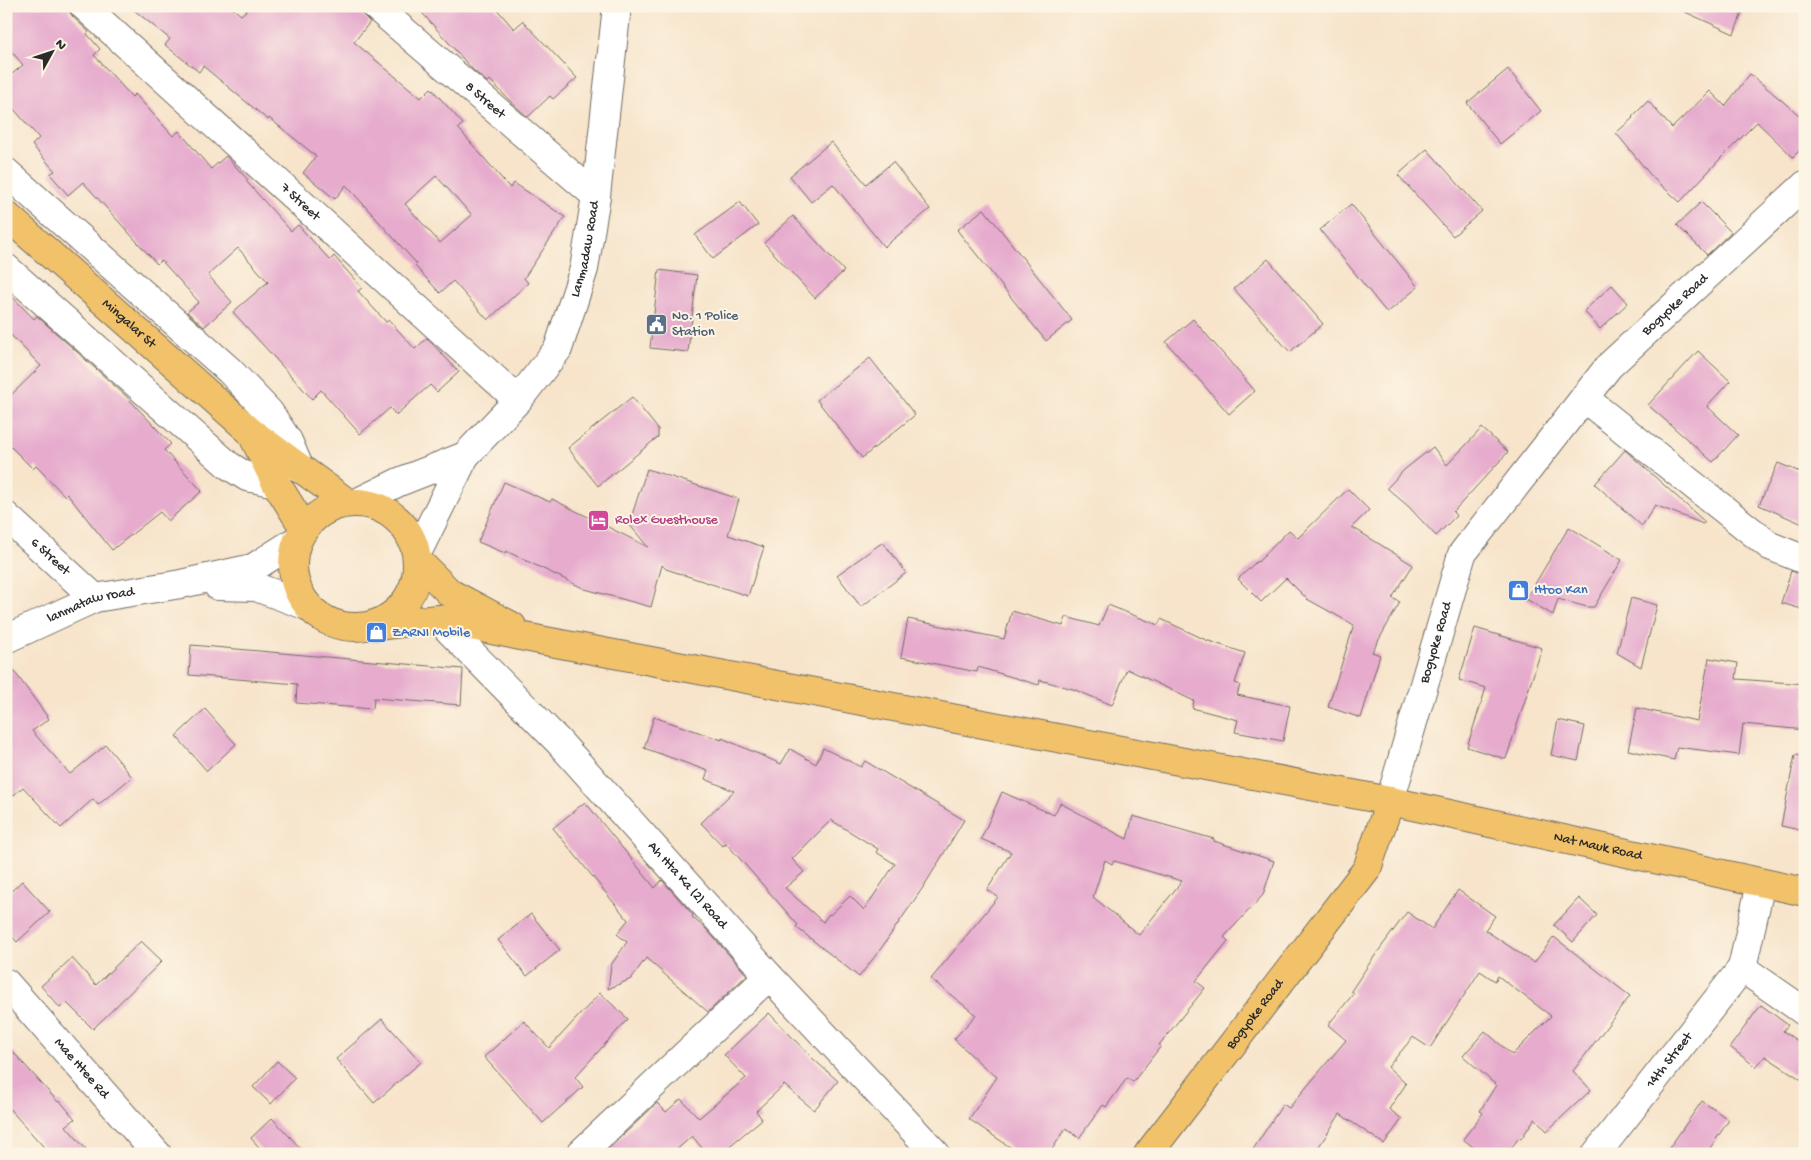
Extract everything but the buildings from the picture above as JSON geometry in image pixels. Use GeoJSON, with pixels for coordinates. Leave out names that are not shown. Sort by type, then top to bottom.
{"type":"FeatureCollection","features":[{"type":"Feature","properties":{"kind":"main road","name":"Mingalar St"},"geometry":{"type":"LineString","coordinates":[[6,215],[251,432],[300,469],[352,503]]}},
{"type":"Feature","properties":{"kind":"main road"},"geometry":{"type":"LineString","coordinates":[[251,432],[300,534]]}},
{"type":"Feature","properties":{"kind":"main road"},"geometry":{"type":"LineString","coordinates":[[418,557],[414,589],[399,612],[376,626],[337,627],[305,605],[292,574],[300,534],[323,511],[352,503],[384,510],[405,528],[418,557],[450,593],[540,640]]}},
{"type":"Feature","properties":{"kind":"main road","name":"Nat Mauk Road"},"geometry":{"type":"LineString","coordinates":[[376,626],[438,619],[1390,801],[1805,892]]}},
{"type":"Feature","properties":{"kind":"main road","name":"Bogyoke Road"},"geometry":{"type":"LineString","coordinates":[[1148,1154],[1367,869],[1390,801]]}},
{"type":"Feature","properties":{"kind":"street","name":"7 Street"},"geometry":{"type":"LineString","coordinates":[[84,6],[518,400]]}},
{"type":"Feature","properties":{"kind":"street","name":"8 Street"},"geometry":{"type":"LineString","coordinates":[[374,6],[596,196]]}},
{"type":"Feature","properties":{"kind":"street","name":"Lanmadaw Road"},"geometry":{"type":"LineString","coordinates":[[418,557],[465,456],[518,400],[558,349],[584,269],[596,196],[617,6]]}},
{"type":"Feature","properties":{"kind":"street"},"geometry":{"type":"LineString","coordinates":[[6,172],[229,370],[269,412],[288,441],[300,469]]}},
{"type":"Feature","properties":{"kind":"street","name":"Bogyoke Road"},"geometry":{"type":"LineString","coordinates":[[1390,801],[1462,554],[1609,366],[1801,195]]}},
{"type":"Feature","properties":{"kind":"street"},"geometry":{"type":"LineString","coordinates":[[6,268],[228,465],[247,477],[276,483]]}},
{"type":"Feature","properties":{"kind":"street"},"geometry":{"type":"LineString","coordinates":[[1584,398],[1770,546],[1805,560]]}},
{"type":"Feature","properties":{"kind":"street","name":"Lanmadaw Road"},"geometry":{"type":"LineString","coordinates":[[352,503],[465,456]]}},
{"type":"Feature","properties":{"kind":"street","name":"6 Street"},"geometry":{"type":"LineString","coordinates":[[6,516],[95,598]]}},
{"type":"Feature","properties":{"kind":"street"},"geometry":{"type":"LineString","coordinates":[[181,584],[253,568],[300,534]]}},
{"type":"Feature","properties":{"kind":"street"},"geometry":{"type":"LineString","coordinates":[[181,584],[256,587],[305,605]]}},
{"type":"Feature","properties":{"kind":"street","name":"lanmataw road"},"geometry":{"type":"LineString","coordinates":[[6,639],[95,598],[181,584]]}},
{"type":"Feature","properties":{"kind":"street","name":"Ah Hta Ka (2) Road"},"geometry":{"type":"LineString","coordinates":[[438,619],[558,741],[769,976],[936,1154]]}},
{"type":"Feature","properties":{"kind":"street"},"geometry":{"type":"LineString","coordinates":[[1761,883],[1742,968],[1805,1012]]}},
{"type":"Feature","properties":{"kind":"street","name":"14th Street"},"geometry":{"type":"LineString","coordinates":[[1596,1154],[1742,968]]}},
{"type":"Feature","properties":{"kind":"street"},"geometry":{"type":"LineString","coordinates":[[580,1154],[769,976]]}},
{"type":"Feature","properties":{"kind":"street","name":"Mae Htee Rd"},"geometry":{"type":"LineString","coordinates":[[6,983],[157,1154]]}},
{"type":"Feature","properties":{"kind":"place","name":"No. 1 Police Station"},"geometry":{"type":"Point","coordinates":[656,324]}},
{"type":"Feature","properties":{"kind":"place","name":"Rolex Guesthouse"},"geometry":{"type":"Point","coordinates":[599,520]}},
{"type":"Feature","properties":{"kind":"place","name":"Htoo Kan"},"geometry":{"type":"Point","coordinates":[1518,590]}},
{"type":"Feature","properties":{"kind":"place","name":"ZARNI Mobile"},"geometry":{"type":"Point","coordinates":[376,633]}}]}
